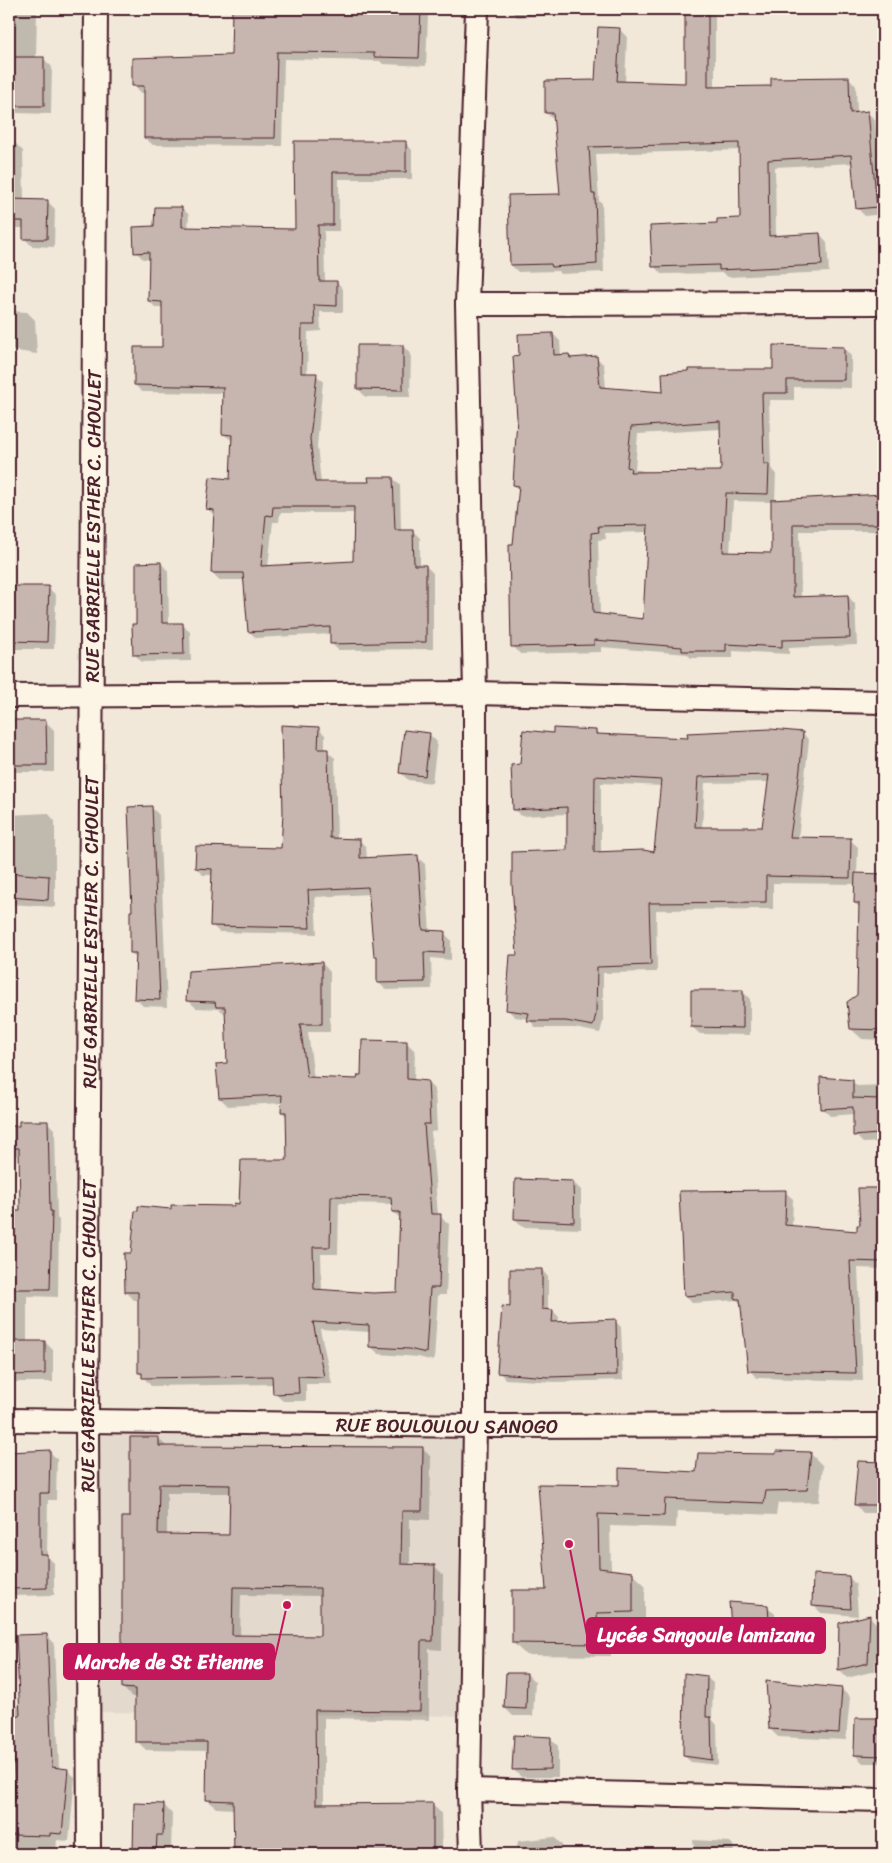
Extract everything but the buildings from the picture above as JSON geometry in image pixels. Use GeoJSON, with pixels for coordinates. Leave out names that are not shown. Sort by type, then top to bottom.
{"type":"FeatureCollection","features":[{"type":"Feature","properties":{"kind":"street","name":"RUE GABRIELLE ESTHER C. CHOULET"},"geometry":{"type":"LineString","coordinates":[[89,1854],[87,1419],[96,9]]}},
{"type":"Feature","properties":{"kind":"street"},"geometry":{"type":"LineString","coordinates":[[471,1854],[469,1790],[475,1426],[475,693],[467,304],[477,9]]}},
{"type":"Feature","properties":{"kind":"street"},"geometry":{"type":"LineString","coordinates":[[467,304],[883,303]]}},
{"type":"Feature","properties":{"kind":"street"},"geometry":{"type":"LineString","coordinates":[[9,696],[475,693],[883,702]]}},
{"type":"Feature","properties":{"kind":"street","name":"RUE BOULOULOU SANOGO"},"geometry":{"type":"LineString","coordinates":[[9,1420],[87,1419],[475,1426],[883,1425]]}},
{"type":"Feature","properties":{"kind":"street"},"geometry":{"type":"LineString","coordinates":[[469,1790],[883,1800]]}},
{"type":"Feature","properties":{"kind":"shaded area"},"geometry":{"type":"Polygon","coordinates":[[[87,1419],[475,1426],[470,1716],[89,1712],[87,1419]]]}},
{"type":"Feature","properties":{"kind":"place","name":"Lycée Sangoule lamizana"},"geometry":{"type":"Point","coordinates":[569,1544]}},
{"type":"Feature","properties":{"kind":"place","name":"Marche de St Etienne"},"geometry":{"type":"Point","coordinates":[287,1605]}}]}
